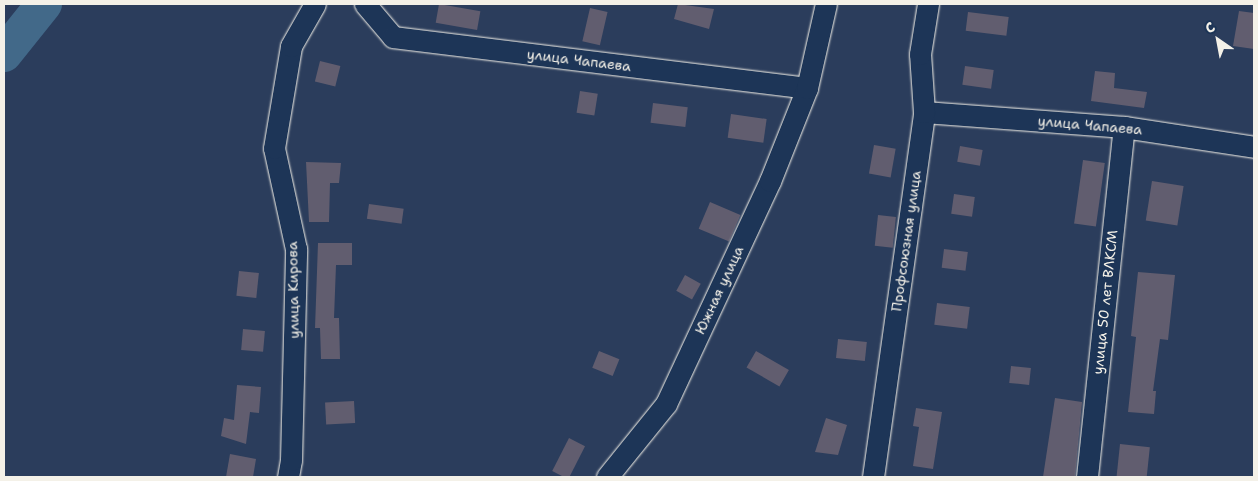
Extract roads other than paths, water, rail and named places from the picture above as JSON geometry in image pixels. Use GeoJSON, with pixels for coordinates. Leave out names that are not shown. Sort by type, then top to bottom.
{"type":"FeatureCollection","features":[{"type":"Feature","properties":{"kind":"street","name":"улица Кирова"},"geometry":{"type":"LineString","coordinates":[[288,477],[291,460],[296,249],[274,148],[291,46],[308,11],[315,4]]}},
{"type":"Feature","properties":{"kind":"street","name":"улица Чапаева"},"geometry":{"type":"LineString","coordinates":[[365,4],[393,37],[808,88]]}},
{"type":"Feature","properties":{"kind":"street"},"geometry":{"type":"LineString","coordinates":[[808,88],[826,4]]}},
{"type":"Feature","properties":{"kind":"street","name":"Профсоюзная улица"},"geometry":{"type":"LineString","coordinates":[[873,477],[924,112],[920,54],[928,4]]}},
{"type":"Feature","properties":{"kind":"street","name":"Южная улица"},"geometry":{"type":"LineString","coordinates":[[607,477],[666,404],[770,181],[808,88]]}},
{"type":"Feature","properties":{"kind":"street","name":"улица Чапаева"},"geometry":{"type":"LineString","coordinates":[[924,112],[1124,127],[1254,146]]}},
{"type":"Feature","properties":{"kind":"street","name":"улица 50 лет ВЛКСМ"},"geometry":{"type":"LineString","coordinates":[[1087,477],[1124,127]]}},
{"type":"Feature","properties":{"kind":"waterway"},"geometry":{"type":"LineString","coordinates":[[4,54],[44,4]]}}]}
